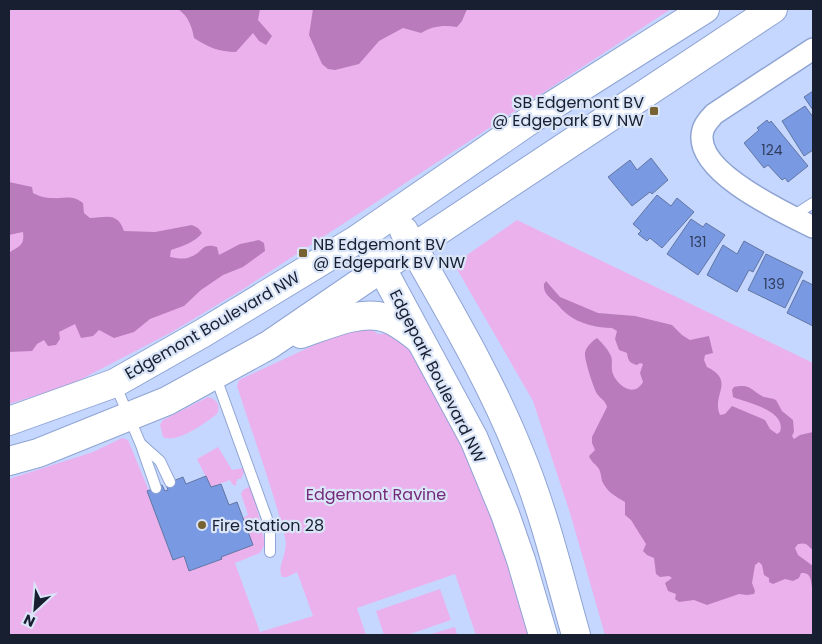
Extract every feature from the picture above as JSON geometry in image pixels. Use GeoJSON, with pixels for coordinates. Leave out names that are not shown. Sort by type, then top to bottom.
{"type":"FeatureCollection","features":[{"type":"Feature","properties":{"kind":"main road","name":"Edgemont Boulevard NW"},"geometry":{"type":"LineString","coordinates":[[9,421],[114,383],[203,333],[364,234],[542,112],[704,9]]}},
{"type":"Feature","properties":{"kind":"main road"},"geometry":{"type":"LineString","coordinates":[[9,461],[38,453],[167,401],[269,345],[773,9]]}},
{"type":"Feature","properties":{"kind":"main road"},"geometry":{"type":"LineString","coordinates":[[394,214],[488,382],[520,453],[534,488],[576,635]]}},
{"type":"Feature","properties":{"kind":"main road","name":"Edgepark Boulevard NW"},"geometry":{"type":"LineString","coordinates":[[364,234],[474,439],[505,514],[543,635]]}},
{"type":"Feature","properties":{"kind":"main road"},"geometry":{"type":"LineString","coordinates":[[269,345],[353,317],[375,315],[386,318],[402,327],[423,343]]}},
{"type":"Feature","properties":{"kind":"street"},"geometry":{"type":"LineString","coordinates":[[813,49],[714,114],[702,131],[704,148],[710,159],[724,174],[760,200],[813,227]]}},
{"type":"Feature","properties":{"kind":"lane"},"geometry":{"type":"LineString","coordinates":[[793,216],[813,203]]}},
{"type":"Feature","properties":{"kind":"lane"},"geometry":{"type":"LineString","coordinates":[[214,374],[270,527],[270,552]]}},
{"type":"Feature","properties":{"kind":"lane"},"geometry":{"type":"LineString","coordinates":[[114,383],[130,417],[156,488]]}},
{"type":"Feature","properties":{"kind":"lane"},"geometry":{"type":"LineString","coordinates":[[141,445],[160,461],[170,482]]}},
{"type":"Feature","properties":{"kind":"green space"},"geometry":{"type":"Polygon","coordinates":[[[9,9],[671,9],[245,288],[172,332],[72,384],[9,404],[9,9]]]}},
{"type":"Feature","properties":{"kind":"green space"},"geometry":{"type":"Polygon","coordinates":[[[517,220],[813,363],[813,635],[605,635],[570,513],[533,401],[454,264],[517,220]]]}},
{"type":"Feature","properties":{"kind":"green space","name":"Edgemont Ravine"},"geometry":{"type":"Polygon","coordinates":[[[368,327],[378,334],[392,333],[411,352],[463,443],[491,506],[531,635],[476,635],[455,574],[357,608],[366,635],[9,635],[9,479],[93,452],[122,438],[128,440],[149,491],[147,492],[173,560],[184,556],[190,571],[222,559],[221,557],[243,518],[248,515],[241,494],[243,490],[252,485],[265,544],[260,553],[235,563],[260,632],[313,616],[297,572],[287,577],[282,577],[280,568],[286,543],[285,537],[237,386],[239,380],[338,334],[368,327]]]}},
{"type":"Feature","properties":{"kind":"green space"},"geometry":{"type":"Polygon","coordinates":[[[208,397],[214,399],[217,403],[219,408],[217,414],[198,427],[176,438],[163,437],[160,425],[163,420],[208,397]]]}},
{"type":"Feature","properties":{"kind":"green space"},"geometry":{"type":"Polygon","coordinates":[[[218,447],[232,470],[243,468],[244,472],[241,479],[237,479],[236,486],[230,480],[211,487],[197,459],[218,447]]]}},
{"type":"Feature","properties":{"kind":"green space"},"geometry":{"type":"Polygon","coordinates":[[[440,589],[451,620],[407,635],[384,635],[376,611],[440,589]]]}},
{"type":"Feature","properties":{"kind":"green space"},"geometry":{"type":"Polygon","coordinates":[[[455,627],[457,635],[428,635],[455,627]]]}},
{"type":"Feature","properties":{"kind":"shaded area"},"geometry":{"type":"Polygon","coordinates":[[[178,9],[260,9],[258,20],[272,36],[266,45],[259,41],[253,33],[236,52],[219,50],[194,38],[189,22],[178,9]]]}},
{"type":"Feature","properties":{"kind":"shaded area"},"geometry":{"type":"Polygon","coordinates":[[[313,9],[467,9],[457,27],[438,27],[421,33],[403,28],[379,41],[359,64],[335,70],[328,69],[322,64],[309,35],[313,9]]]}},
{"type":"Feature","properties":{"kind":"shaded area"},"geometry":{"type":"Polygon","coordinates":[[[9,182],[32,187],[33,193],[42,197],[75,199],[83,203],[84,213],[90,218],[114,218],[124,231],[155,232],[192,225],[198,228],[202,233],[196,239],[171,250],[170,257],[188,258],[208,246],[217,247],[219,255],[240,244],[259,240],[264,243],[265,251],[243,267],[223,275],[201,290],[184,306],[150,319],[134,332],[114,338],[99,330],[93,336],[81,338],[75,324],[59,332],[60,339],[56,345],[48,346],[44,340],[37,344],[32,351],[9,352],[9,253],[22,243],[23,232],[9,235],[9,182]]]}},
{"type":"Feature","properties":{"kind":"shaded area"},"geometry":{"type":"Polygon","coordinates":[[[546,281],[560,297],[598,313],[635,316],[672,325],[690,340],[709,336],[713,353],[705,355],[704,360],[707,367],[716,372],[720,378],[721,389],[718,408],[720,415],[725,414],[732,406],[765,420],[770,429],[777,434],[780,432],[781,424],[772,413],[764,408],[733,397],[732,390],[734,387],[745,386],[764,397],[776,400],[782,411],[793,420],[794,432],[792,436],[794,439],[800,435],[813,432],[813,550],[804,544],[798,544],[795,548],[798,555],[813,566],[813,590],[810,578],[805,573],[801,573],[799,578],[793,581],[785,579],[773,584],[769,582],[769,578],[764,575],[762,565],[759,562],[755,565],[752,583],[755,591],[754,594],[739,594],[707,605],[694,600],[679,602],[675,599],[676,594],[668,591],[665,583],[672,578],[669,576],[660,577],[656,574],[654,558],[643,551],[646,544],[631,520],[625,515],[625,502],[606,488],[599,469],[589,456],[595,450],[592,437],[607,407],[596,392],[585,356],[591,342],[597,338],[606,348],[612,359],[612,371],[615,378],[626,388],[635,389],[643,382],[640,373],[643,364],[637,365],[632,363],[628,359],[627,353],[619,350],[615,339],[617,331],[612,328],[583,323],[566,313],[549,297],[544,287],[546,281]]]}},
{"type":"Feature","properties":{"kind":"building"},"geometry":{"type":"Polygon","coordinates":[[[813,91],[813,110],[804,97],[813,91]]]}},
{"type":"Feature","properties":{"kind":"building"},"geometry":{"type":"Polygon","coordinates":[[[805,106],[813,117],[813,150],[804,156],[782,121],[805,106]]]}},
{"type":"Feature","properties":{"kind":"building"},"geometry":{"type":"Polygon","coordinates":[[[767,120],[769,123],[771,121],[808,166],[788,182],[785,178],[782,180],[768,165],[764,168],[744,143],[767,120]]]}},
{"type":"Feature","properties":{"kind":"building"},"geometry":{"type":"Polygon","coordinates":[[[651,158],[668,180],[652,194],[650,192],[632,206],[608,177],[630,160],[637,170],[651,158]]]}},
{"type":"Feature","properties":{"kind":"building"},"geometry":{"type":"Polygon","coordinates":[[[657,195],[671,206],[677,198],[694,212],[662,248],[650,238],[647,241],[638,234],[641,231],[633,224],[657,195]]]}},
{"type":"Feature","properties":{"kind":"building"},"geometry":{"type":"Polygon","coordinates":[[[691,219],[703,227],[706,223],[725,235],[698,275],[667,254],[691,219]]]}},
{"type":"Feature","properties":{"kind":"building"},"geometry":{"type":"Polygon","coordinates":[[[744,241],[764,252],[753,272],[749,270],[737,292],[707,275],[723,245],[737,254],[744,241]]]}},
{"type":"Feature","properties":{"kind":"building"},"geometry":{"type":"Polygon","coordinates":[[[766,254],[803,272],[785,308],[748,290],[766,254]]]}},
{"type":"Feature","properties":{"kind":"building"},"geometry":{"type":"Polygon","coordinates":[[[803,280],[813,285],[813,326],[787,313],[803,280]]]}},
{"type":"Feature","properties":{"kind":"building","name":"Fire Station 28"},"geometry":{"type":"Polygon","coordinates":[[[206,476],[211,487],[221,484],[229,505],[237,502],[253,545],[189,571],[184,556],[173,560],[147,491],[162,485],[165,491],[168,490],[166,484],[183,477],[186,484],[206,476]]]}},
{"type":"Feature","properties":{"kind":"place","name":"SB Edgemont BV @ Edgepark BV NW"},"geometry":{"type":"Point","coordinates":[654,111]}},
{"type":"Feature","properties":{"kind":"place","name":"NB Edgemont BV @ Edgepark BV NW"},"geometry":{"type":"Point","coordinates":[303,253]}},
{"type":"Feature","properties":{"kind":"place","name":"Fire Station 28"},"geometry":{"type":"Point","coordinates":[202,525]}}]}
